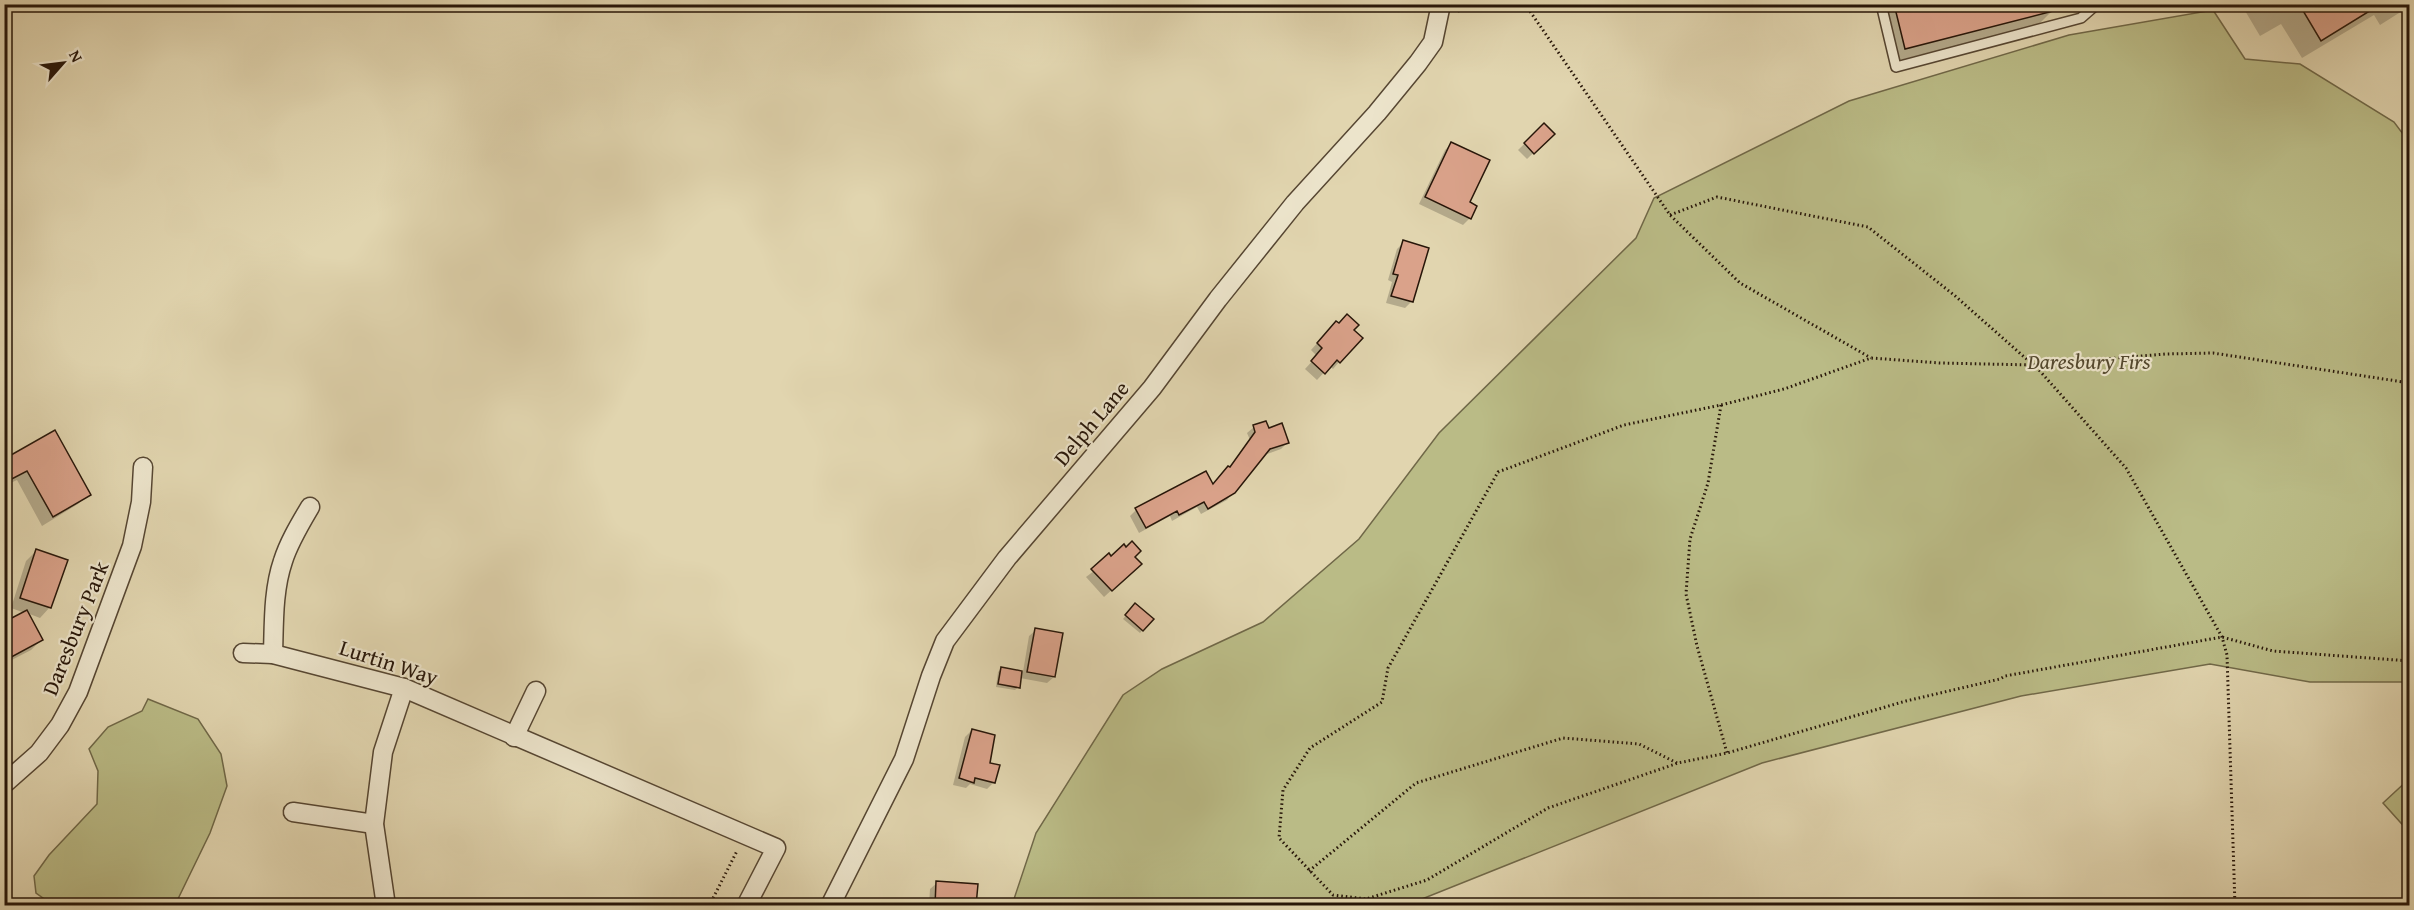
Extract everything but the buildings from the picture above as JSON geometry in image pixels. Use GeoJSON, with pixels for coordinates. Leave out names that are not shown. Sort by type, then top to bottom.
{"type":"FeatureCollection","features":[{"type":"Feature","properties":{"kind":"street","name":"Delph Lane"},"geometry":{"type":"LineString","coordinates":[[830,906],[904,759],[945,641],[1007,558],[1152,388],[1218,299],[1295,203],[1412,72],[1433,42],[1440,10]]}},
{"type":"Feature","properties":{"kind":"street","name":"Daresbury Park"},"geometry":{"type":"LineString","coordinates":[[4,784],[39,753],[60,725],[78,692],[132,546],[141,502],[143,467]]}},
{"type":"Feature","properties":{"kind":"street"},"geometry":{"type":"LineString","coordinates":[[273,654],[275,596],[282,562],[310,507]]}},
{"type":"Feature","properties":{"kind":"street","name":"Lurtin Way"},"geometry":{"type":"LineString","coordinates":[[243,653],[273,654],[404,688],[776,848],[746,906]]}},
{"type":"Feature","properties":{"kind":"street"},"geometry":{"type":"LineString","coordinates":[[386,906],[374,824],[383,753],[404,688]]}},
{"type":"Feature","properties":{"kind":"street"},"geometry":{"type":"LineString","coordinates":[[514,737],[536,691]]}},
{"type":"Feature","properties":{"kind":"street"},"geometry":{"type":"LineString","coordinates":[[293,812],[374,824]]}},
{"type":"Feature","properties":{"kind":"lane"},"geometry":{"type":"LineString","coordinates":[[1881,4],[1896,67],[2081,18],[2097,4]]}},
{"type":"Feature","properties":{"kind":"path"},"geometry":{"type":"LineString","coordinates":[[1440,10],[1523,4],[1670,215],[1740,283],[1871,358]]}},
{"type":"Feature","properties":{"kind":"path"},"geometry":{"type":"LineString","coordinates":[[1670,215],[1717,197],[1868,227],[1954,295],[2033,365],[2126,468],[2222,637],[2227,655],[2235,906]]}},
{"type":"Feature","properties":{"kind":"path"},"geometry":{"type":"LineString","coordinates":[[2409,383],[2213,353],[2165,354],[2033,365],[1940,363],[1871,358],[1784,389],[1624,425],[1498,472],[1388,668],[1382,702],[1310,748],[1283,790],[1279,838],[1333,895],[1366,899],[1427,880],[1548,808],[1677,763],[1726,753],[1906,701],[2000,679],[2004,676],[2222,637],[2273,651],[2409,661]]}},
{"type":"Feature","properties":{"kind":"path"},"geometry":{"type":"LineString","coordinates":[[1721,405],[1708,483],[1690,539],[1686,594],[1697,646],[1726,753]]}},
{"type":"Feature","properties":{"kind":"path"},"geometry":{"type":"LineString","coordinates":[[1309,872],[1416,783],[1563,738],[1639,744],[1677,763]]}},
{"type":"Feature","properties":{"kind":"path"},"geometry":{"type":"LineString","coordinates":[[709,906],[745,835]]}},
{"type":"Feature","properties":{"kind":"green space","name":"Daresbury Firs"},"geometry":{"type":"Polygon","coordinates":[[[2213,10],[2245,59],[2300,64],[2394,122],[2409,142],[2409,682],[2310,682],[2210,664],[2021,696],[1762,763],[1407,905],[1012,905],[1036,833],[1123,695],[1162,669],[1263,622],[1359,539],[1439,433],[1636,238],[1654,198],[1849,101],[2069,35],[2213,10]]]}},
{"type":"Feature","properties":{"kind":"green space"},"geometry":{"type":"Polygon","coordinates":[[[148,699],[198,719],[221,754],[227,786],[210,833],[175,905],[53,905],[36,893],[34,876],[49,855],[97,804],[98,771],[89,749],[108,727],[142,711],[148,699]]]}},
{"type":"Feature","properties":{"kind":"green space"},"geometry":{"type":"Polygon","coordinates":[[[2409,779],[2409,832],[2383,803],[2409,779]]]}}]}
